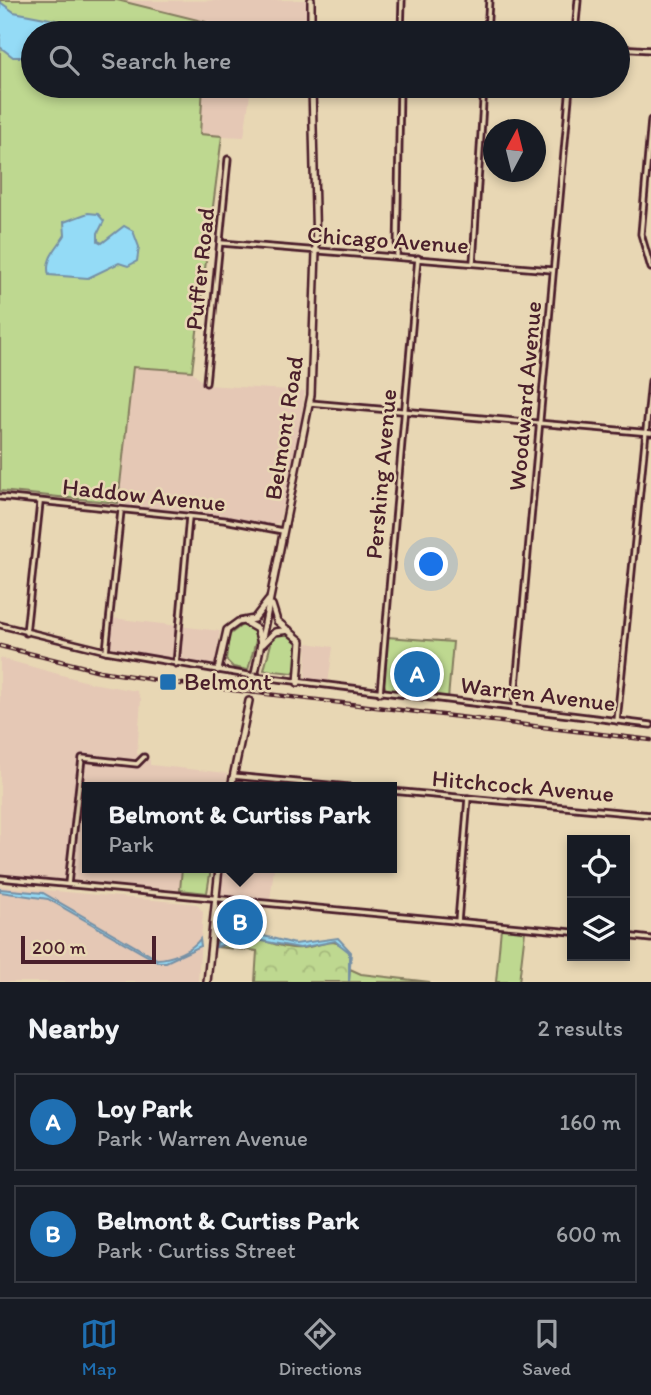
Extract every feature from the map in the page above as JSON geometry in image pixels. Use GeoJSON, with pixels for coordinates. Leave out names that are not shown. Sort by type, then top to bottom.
{"type":"FeatureCollection","features":[{"type":"Feature","properties":{"kind":"main road"},"geometry":{"type":"LineString","coordinates":[[311,0],[311,21]]}},
{"type":"Feature","properties":{"kind":"main road","name":"Belmont Road"},"geometry":{"type":"LineString","coordinates":[[252,688],[310,403],[315,349],[316,251],[312,98]]}},
{"type":"Feature","properties":{"kind":"main road"},"geometry":{"type":"LineString","coordinates":[[218,670],[224,636],[232,625],[258,616],[271,597]]}},
{"type":"Feature","properties":{"kind":"main road"},"geometry":{"type":"LineString","coordinates":[[271,597],[275,618],[297,635],[303,648],[299,682]]}},
{"type":"Feature","properties":{"kind":"main road"},"geometry":{"type":"LineString","coordinates":[[242,622],[257,629],[262,645],[275,632],[289,630]]}},
{"type":"Feature","properties":{"kind":"main road"},"geometry":{"type":"LineString","coordinates":[[232,782],[249,701]]}},
{"type":"Feature","properties":{"kind":"main road"},"geometry":{"type":"LineString","coordinates":[[207,982],[218,873]]}},
{"type":"Feature","properties":{"kind":"street"},"geometry":{"type":"LineString","coordinates":[[401,21],[402,0]]}},
{"type":"Feature","properties":{"kind":"street"},"geometry":{"type":"LineString","coordinates":[[488,21],[489,0]]}},
{"type":"Feature","properties":{"kind":"street"},"geometry":{"type":"LineString","coordinates":[[576,21],[578,0]]}},
{"type":"Feature","properties":{"kind":"street"},"geometry":{"type":"LineString","coordinates":[[630,49],[651,50]]}},
{"type":"Feature","properties":{"kind":"street"},"geometry":{"type":"LineString","coordinates":[[397,256],[400,98]]}},
{"type":"Feature","properties":{"kind":"street"},"geometry":{"type":"LineString","coordinates":[[473,263],[483,98]]}},
{"type":"Feature","properties":{"kind":"street","name":"Woodward Avenue"},"geometry":{"type":"LineString","coordinates":[[514,708],[542,423],[552,270],[569,98]]}},
{"type":"Feature","properties":{"kind":"street"},"geometry":{"type":"LineString","coordinates":[[651,120],[641,234],[651,268]]}},
{"type":"Feature","properties":{"kind":"street","name":"Puffer Road"},"geometry":{"type":"LineString","coordinates":[[206,383],[228,159]]}},
{"type":"Feature","properties":{"kind":"street","name":"Chicago Avenue"},"geometry":{"type":"LineString","coordinates":[[221,243],[552,270]]}},
{"type":"Feature","properties":{"kind":"street","name":"Pershing Avenue"},"geometry":{"type":"LineString","coordinates":[[380,692],[418,258]]}},
{"type":"Feature","properties":{"kind":"street"},"geometry":{"type":"LineString","coordinates":[[617,721],[651,381]]}},
{"type":"Feature","properties":{"kind":"street"},"geometry":{"type":"LineString","coordinates":[[310,403],[648,432]]}},
{"type":"Feature","properties":{"kind":"street","name":"Haddow Avenue"},"geometry":{"type":"LineString","coordinates":[[0,497],[189,517],[285,531]]}},
{"type":"Feature","properties":{"kind":"street"},"geometry":{"type":"LineString","coordinates":[[26,633],[40,502]]}},
{"type":"Feature","properties":{"kind":"street"},"geometry":{"type":"LineString","coordinates":[[106,651],[121,510]]}},
{"type":"Feature","properties":{"kind":"street"},"geometry":{"type":"LineString","coordinates":[[176,664],[189,517]]}},
{"type":"Feature","properties":{"kind":"street","name":"Warren Avenue"},"geometry":{"type":"LineString","coordinates":[[0,625],[106,651],[254,676],[651,725]]}},
{"type":"Feature","properties":{"kind":"street"},"geometry":{"type":"LineString","coordinates":[[68,884],[82,758],[137,764],[144,757]]}},
{"type":"Feature","properties":{"kind":"street"},"geometry":{"type":"LineString","coordinates":[[233,776],[296,782]]}},
{"type":"Feature","properties":{"kind":"street","name":"Hitchcock Avenue"},"geometry":{"type":"LineString","coordinates":[[397,791],[651,815]]}},
{"type":"Feature","properties":{"kind":"street"},"geometry":{"type":"LineString","coordinates":[[458,922],[468,798]]}},
{"type":"Feature","properties":{"kind":"street"},"geometry":{"type":"LineString","coordinates":[[0,878],[567,932]]}},
{"type":"Feature","properties":{"kind":"street"},"geometry":{"type":"LineString","coordinates":[[630,937],[651,939]]}},
{"type":"Feature","properties":{"kind":"shaded area"},"geometry":{"type":"Polygon","coordinates":[[[306,0],[306,21],[202,21],[120,1],[306,0]]]}},
{"type":"Feature","properties":{"kind":"shaded area"},"geometry":{"type":"Polygon","coordinates":[[[202,98],[249,98],[244,137],[200,135],[202,98]]]}},
{"type":"Feature","properties":{"kind":"shaded area"},"geometry":{"type":"Polygon","coordinates":[[[133,367],[192,371],[205,385],[305,391],[297,447],[279,523],[270,525],[118,506],[133,367]]]}},
{"type":"Feature","properties":{"kind":"shaded area"},"geometry":{"type":"Polygon","coordinates":[[[112,618],[220,631],[215,666],[109,648],[112,618]]]}},
{"type":"Feature","properties":{"kind":"shaded area"},"geometry":{"type":"Polygon","coordinates":[[[307,643],[333,647],[328,684],[305,680],[307,643]]]}},
{"type":"Feature","properties":{"kind":"shaded area"},"geometry":{"type":"Polygon","coordinates":[[[0,658],[91,683],[137,691],[141,699],[137,754],[150,760],[150,765],[227,773],[226,782],[82,782],[82,873],[182,873],[180,890],[0,875],[0,658]]]}},
{"type":"Feature","properties":{"kind":"shaded area"},"geometry":{"type":"Polygon","coordinates":[[[223,873],[273,873],[270,901],[224,897],[220,893],[223,873]]]}},
{"type":"Feature","properties":{"kind":"shaded area"},"geometry":{"type":"Polygon","coordinates":[[[0,886],[197,904],[203,912],[198,982],[0,982],[0,886]]]}},
{"type":"Feature","properties":{"kind":"green space"},"geometry":{"type":"Polygon","coordinates":[[[0,0],[117,0],[202,21],[21,21],[21,98],[202,98],[200,134],[222,136],[192,371],[133,367],[118,503],[0,491],[0,0]]]}},
{"type":"Feature","properties":{"kind":"green space"},"geometry":{"type":"Polygon","coordinates":[[[242,625],[256,629],[257,637],[248,670],[233,667],[226,660],[229,635],[242,625]]]}},
{"type":"Feature","properties":{"kind":"green space"},"geometry":{"type":"Polygon","coordinates":[[[278,632],[291,634],[299,645],[298,667],[293,673],[264,670],[273,636],[278,632]]]}},
{"type":"Feature","properties":{"kind":"green space"},"geometry":{"type":"Polygon","coordinates":[[[387,637],[453,642],[448,699],[386,690],[383,681],[387,637]]]}},
{"type":"Feature","properties":{"kind":"green space"},"geometry":{"type":"Polygon","coordinates":[[[182,873],[210,873],[207,893],[180,890],[182,873]]]}},
{"type":"Feature","properties":{"kind":"green space"},"geometry":{"type":"Polygon","coordinates":[[[221,903],[258,905],[264,924],[263,935],[243,934],[217,942],[221,903]]]}},
{"type":"Feature","properties":{"kind":"green space"},"geometry":{"type":"Polygon","coordinates":[[[501,928],[525,931],[519,982],[496,982],[501,928]]]}},
{"type":"Feature","properties":{"kind":"green space"},"geometry":{"type":"Polygon","coordinates":[[[246,938],[295,948],[327,942],[338,943],[349,952],[349,982],[255,982],[257,951],[216,947],[246,938]]]}},
{"type":"Feature","properties":{"kind":"green space"},"geometry":{"type":"Polygon","coordinates":[[[350,969],[361,974],[430,982],[349,982],[350,969]]]}},
{"type":"Feature","properties":{"kind":"water"},"geometry":{"type":"Polygon","coordinates":[[[0,2],[14,12],[56,21],[21,21],[21,57],[13,57],[0,47],[0,2]]]}},
{"type":"Feature","properties":{"kind":"water"},"geometry":{"type":"Polygon","coordinates":[[[88,213],[98,214],[104,221],[98,233],[98,241],[102,243],[124,226],[133,231],[139,247],[137,261],[128,266],[119,263],[88,278],[49,275],[50,258],[65,235],[64,222],[88,213]]]}},
{"type":"Feature","properties":{"kind":"water"},"geometry":{"type":"Polygon","coordinates":[[[0,889],[43,893],[157,959],[181,953],[200,939],[201,946],[166,962],[158,962],[48,899],[0,892],[0,889]]]}},
{"type":"Feature","properties":{"kind":"water"},"geometry":{"type":"Polygon","coordinates":[[[252,933],[295,944],[338,938],[351,952],[349,981],[349,952],[335,941],[300,948],[246,938],[216,947],[217,942],[252,933]]]}},
{"type":"Feature","properties":{"kind":"railway"},"geometry":{"type":"LineString","coordinates":[[0,646],[100,671],[174,683],[651,740]]}},
{"type":"Feature","properties":{"kind":"place","name":"Loy Park"},"geometry":{"type":"Point","coordinates":[417,674]}},
{"type":"Feature","properties":{"kind":"place","name":"Belmont"},"geometry":{"type":"Point","coordinates":[168,682]}},
{"type":"Feature","properties":{"kind":"place","name":"Belmont & Curtiss Park"},"geometry":{"type":"Point","coordinates":[240,922]}}]}
